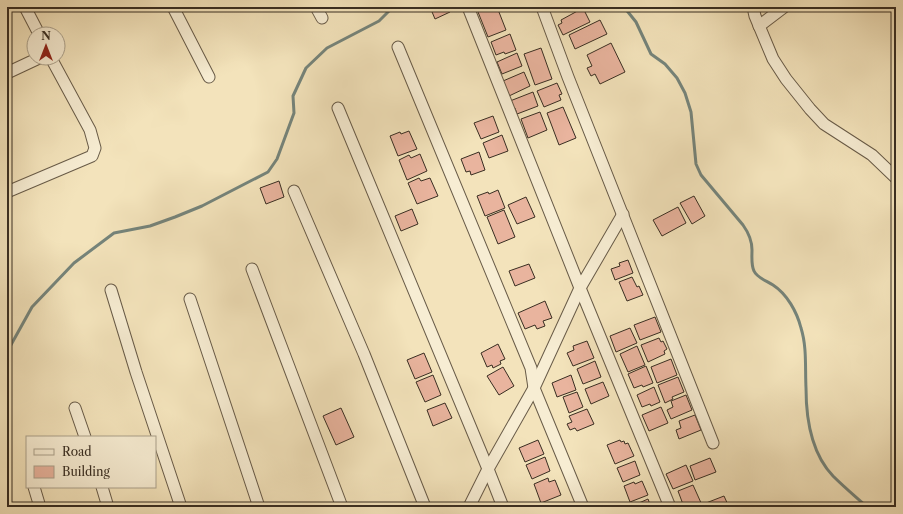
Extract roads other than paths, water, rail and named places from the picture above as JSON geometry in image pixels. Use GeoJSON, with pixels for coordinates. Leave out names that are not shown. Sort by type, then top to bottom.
{"type":"FeatureCollection","features":[{"type":"Feature","properties":{"kind":"street"},"geometry":{"type":"LineString","coordinates":[[25,7],[34,26]]}},
{"type":"Feature","properties":{"kind":"street"},"geometry":{"type":"LineString","coordinates":[[173,7],[209,78]]}},
{"type":"Feature","properties":{"kind":"street"},"geometry":{"type":"LineString","coordinates":[[316,7],[322,18]]}},
{"type":"Feature","properties":{"kind":"street"},"geometry":{"type":"LineString","coordinates":[[468,7],[580,288],[670,507]]}},
{"type":"Feature","properties":{"kind":"street"},"geometry":{"type":"LineString","coordinates":[[542,7],[713,443]]}},
{"type":"Feature","properties":{"kind":"street"},"geometry":{"type":"LineString","coordinates":[[753,7],[759,26],[773,59],[786,79],[824,124],[872,155],[896,178]]}},
{"type":"Feature","properties":{"kind":"street"},"geometry":{"type":"LineString","coordinates":[[759,26],[784,7]]}},
{"type":"Feature","properties":{"kind":"street"},"geometry":{"type":"LineString","coordinates":[[398,47],[531,368],[534,388],[583,507]]}},
{"type":"Feature","properties":{"kind":"street"},"geometry":{"type":"LineString","coordinates":[[7,73],[26,64]]}},
{"type":"Feature","properties":{"kind":"street"},"geometry":{"type":"LineString","coordinates":[[7,192],[92,156],[95,148],[90,130],[54,66]]}},
{"type":"Feature","properties":{"kind":"street"},"geometry":{"type":"LineString","coordinates":[[338,108],[503,507]]}},
{"type":"Feature","properties":{"kind":"street"},"geometry":{"type":"LineString","coordinates":[[294,191],[364,354],[425,507]]}},
{"type":"Feature","properties":{"kind":"street"},"geometry":{"type":"LineString","coordinates":[[470,507],[488,469],[534,388],[580,288],[622,214]]}},
{"type":"Feature","properties":{"kind":"street"},"geometry":{"type":"LineString","coordinates":[[252,269],[342,507]]}},
{"type":"Feature","properties":{"kind":"street"},"geometry":{"type":"LineString","coordinates":[[111,290],[136,372],[181,507]]}},
{"type":"Feature","properties":{"kind":"street"},"geometry":{"type":"LineString","coordinates":[[190,299],[259,507]]}},
{"type":"Feature","properties":{"kind":"street"},"geometry":{"type":"LineString","coordinates":[[75,408],[84,436]]}},
{"type":"Feature","properties":{"kind":"street"},"geometry":{"type":"LineString","coordinates":[[34,488],[40,507]]}},
{"type":"Feature","properties":{"kind":"street"},"geometry":{"type":"LineString","coordinates":[[102,488],[108,507]]}},
{"type":"Feature","properties":{"kind":"waterway"},"geometry":{"type":"LineString","coordinates":[[7,352],[32,307],[74,263],[114,233],[150,226],[175,217],[202,206],[268,172],[277,159],[294,113],[293,96],[306,68],[327,48],[379,21],[389,11],[390,7]]}},
{"type":"Feature","properties":{"kind":"waterway"},"geometry":{"type":"LineString","coordinates":[[624,7],[636,22],[651,54],[665,64],[677,78],[685,93],[691,112],[696,164],[701,175],[747,230],[751,243],[752,263],[755,273],[783,293],[797,316],[803,335],[807,412],[811,435],[815,446],[820,457],[833,476],[867,507]]}}]}
